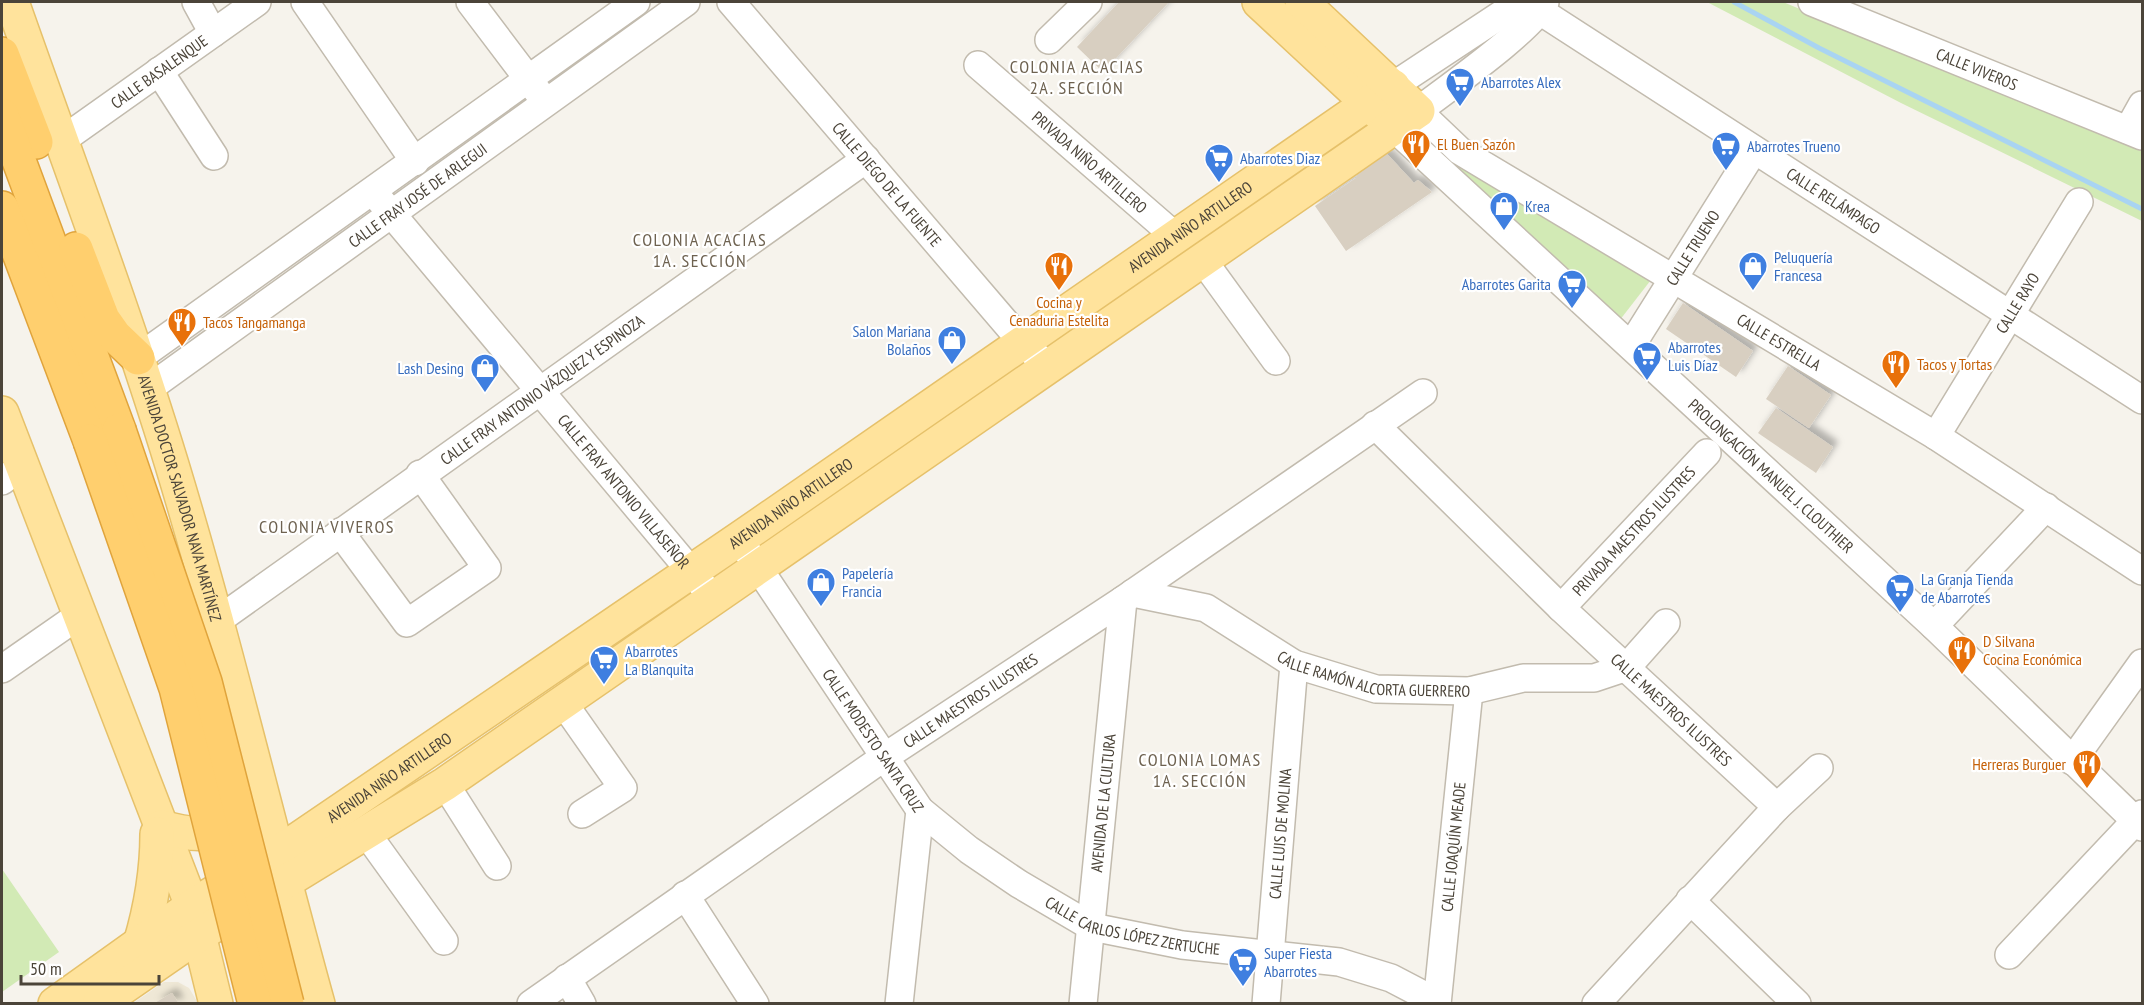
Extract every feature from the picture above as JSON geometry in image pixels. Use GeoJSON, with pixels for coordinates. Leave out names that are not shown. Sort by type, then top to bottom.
{"type":"FeatureCollection","features":[{"type":"Feature","properties":{"kind":"highway"},"geometry":{"type":"LineString","coordinates":[[2,54],[102,319],[115,336],[138,358]]}},
{"type":"Feature","properties":{"kind":"highway","name":"AVENIDA DOCTOR SALVADOR NAVA MARTÍNEZ"},"geometry":{"type":"LineString","coordinates":[[2,115],[105,436],[176,688],[255,1004]]}},
{"type":"Feature","properties":{"kind":"highway","name":"AVENIDA DOCTOR SALVADOR NAVA MARTÍNEZ"},"geometry":{"type":"LineString","coordinates":[[2,208],[105,436],[205,682],[287,1004]]}},
{"type":"Feature","properties":{"kind":"main road","name":"AVENIDA DOCTOR SALVADOR NAVA MARTÍNEZ"},"geometry":{"type":"LineString","coordinates":[[12,2],[148,389],[217,621],[318,1004]]}},
{"type":"Feature","properties":{"kind":"main road"},"geometry":{"type":"LineString","coordinates":[[1259,2],[1382,94]]}},
{"type":"Feature","properties":{"kind":"main road"},"geometry":{"type":"LineString","coordinates":[[1302,2],[1406,120]]}},
{"type":"Feature","properties":{"kind":"main road","name":"AVENIDA NIÑO ARTILLERO"},"geometry":{"type":"LineString","coordinates":[[55,1004],[147,955],[195,920],[282,867],[690,570],[739,539],[1382,94]]}},
{"type":"Feature","properties":{"kind":"main road","name":"AVENIDA NIÑO ARTILLERO"},"geometry":{"type":"LineString","coordinates":[[282,867],[367,834],[445,784],[712,597],[1406,120]]}},
{"type":"Feature","properties":{"kind":"main road"},"geometry":{"type":"LineString","coordinates":[[2,413],[9,460],[78,616],[159,822],[195,920],[220,999]]}},
{"type":"Feature","properties":{"kind":"main road"},"geometry":{"type":"LineString","coordinates":[[159,822],[192,836],[227,828],[253,808],[262,786]]}},
{"type":"Feature","properties":{"kind":"main road"},"geometry":{"type":"LineString","coordinates":[[159,822],[157,867],[147,955],[184,971],[220,999]]}},
{"type":"Feature","properties":{"kind":"main road","name":"AVENIDA NIÑO ARTILLERO"},"geometry":{"type":"LineString","coordinates":[[99,1004],[147,955]]}},
{"type":"Feature","properties":{"kind":"main road"},"geometry":{"type":"LineString","coordinates":[[220,999],[236,995],[257,975],[286,969],[309,970]]}},
{"type":"Feature","properties":{"kind":"street"},"geometry":{"type":"LineString","coordinates":[[196,2],[213,33]]}},
{"type":"Feature","properties":{"kind":"street","name":"CALLE BASALENQUE"},"geometry":{"type":"LineString","coordinates":[[61,141],[257,2]]}},
{"type":"Feature","properties":{"kind":"street"},"geometry":{"type":"LineString","coordinates":[[304,2],[415,162]]}},
{"type":"Feature","properties":{"kind":"street"},"geometry":{"type":"LineString","coordinates":[[470,2],[545,103]]}},
{"type":"Feature","properties":{"kind":"street","name":"CALLE FRAY JOSÉ DE ARLEGUI"},"geometry":{"type":"LineString","coordinates":[[138,358],[636,2]]}},
{"type":"Feature","properties":{"kind":"street","name":"CALLE FRAY JOSÉ DE ARLEGUI"},"geometry":{"type":"LineString","coordinates":[[148,389],[686,2]]}},
{"type":"Feature","properties":{"kind":"street","name":"CALLE DIEGO DE LA FUENTE"},"geometry":{"type":"LineString","coordinates":[[731,2],[1023,343],[1048,365]]}},
{"type":"Feature","properties":{"kind":"street"},"geometry":{"type":"LineString","coordinates":[[1049,40],[1088,2]]}},
{"type":"Feature","properties":{"kind":"street","name":"CALLE VIVEROS"},"geometry":{"type":"LineString","coordinates":[[1812,2],[2135,133]]}},
{"type":"Feature","properties":{"kind":"street","name":"AVENIDA NIÑO ARTILLERO"},"geometry":{"type":"LineString","coordinates":[[1382,94],[1505,12],[1534,4]]}},
{"type":"Feature","properties":{"kind":"street","name":"AVENIDA NIÑO ARTILLERO"},"geometry":{"type":"LineString","coordinates":[[1406,120],[1534,4]]}},
{"type":"Feature","properties":{"kind":"street","name":"CALLE RELÁMPAGO"},"geometry":{"type":"LineString","coordinates":[[1534,4],[1754,150],[2142,399]]}},
{"type":"Feature","properties":{"kind":"street","name":"PRIVADA NIÑO ARTILLERO"},"geometry":{"type":"LineString","coordinates":[[978,65],[1174,236]]}},
{"type":"Feature","properties":{"kind":"street"},"geometry":{"type":"LineString","coordinates":[[159,71],[214,156]]}},
{"type":"Feature","properties":{"kind":"street"},"geometry":{"type":"LineString","coordinates":[[2135,133],[2142,105]]}},
{"type":"Feature","properties":{"kind":"street","name":"CALLE ESTRELLA"},"geometry":{"type":"LineString","coordinates":[[1406,120],[1936,436],[2142,571]]}},
{"type":"Feature","properties":{"kind":"street","name":"PROLONGACIÓN MANUEL J. CLOUTHIER"},"geometry":{"type":"LineString","coordinates":[[1406,120],[1631,346],[1934,626],[2072,761],[2140,821]]}},
{"type":"Feature","properties":{"kind":"street","name":"CALLE TRUENO"},"geometry":{"type":"LineString","coordinates":[[1631,346],[1754,150]]}},
{"type":"Feature","properties":{"kind":"street","name":"CALLE FRAY ANTONIO VÁZQUEZ Y ESPINOZA"},"geometry":{"type":"LineString","coordinates":[[217,621],[420,474],[541,392],[866,159]]}},
{"type":"Feature","properties":{"kind":"street","name":"CALLE FRAY ANTONIO VILLASEÑOR"},"geometry":{"type":"LineString","coordinates":[[373,191],[712,597]]}},
{"type":"Feature","properties":{"kind":"street","name":"CALLE RAYO"},"geometry":{"type":"LineString","coordinates":[[1936,436],[2079,202]]}},
{"type":"Feature","properties":{"kind":"street"},"geometry":{"type":"LineString","coordinates":[[1202,259],[1276,361]]}},
{"type":"Feature","properties":{"kind":"street","name":"CALLE MAESTROS ILUSTRES"},"geometry":{"type":"LineString","coordinates":[[531,1004],[883,758],[1128,597],[1423,393]]}},
{"type":"Feature","properties":{"kind":"street","name":"CALLE MAESTROS ILUSTRES"},"geometry":{"type":"LineString","coordinates":[[1375,425],[1561,608],[1777,807]]}},
{"type":"Feature","properties":{"kind":"street","name":"PRIVADA MAESTROS ILUSTRES"},"geometry":{"type":"LineString","coordinates":[[1561,608],[1707,453]]}},
{"type":"Feature","properties":{"kind":"street"},"geometry":{"type":"LineString","coordinates":[[340,532],[407,623],[487,568],[420,474]]}},
{"type":"Feature","properties":{"kind":"street"},"geometry":{"type":"LineString","coordinates":[[1934,626],[2046,507]]}},
{"type":"Feature","properties":{"kind":"street","name":"CALLE MODESTO SANTA CRUZ"},"geometry":{"type":"LineString","coordinates":[[739,539],[883,758],[920,810],[899,1004]]}},
{"type":"Feature","properties":{"kind":"street","name":"CALLE RAMÓN ALCORTA GUERRERO"},"geometry":{"type":"LineString","coordinates":[[1128,597],[1206,608],[1294,664],[1376,688],[1469,691],[1523,678],[1594,678],[1626,667]]}},
{"type":"Feature","properties":{"kind":"street","name":"AVENIDA DE LA CULTURA"},"geometry":{"type":"LineString","coordinates":[[1083,1004],[1128,597]]}},
{"type":"Feature","properties":{"kind":"street"},"geometry":{"type":"LineString","coordinates":[[2,669],[78,616]]}},
{"type":"Feature","properties":{"kind":"street"},"geometry":{"type":"LineString","coordinates":[[1626,667],[1666,623]]}},
{"type":"Feature","properties":{"kind":"street"},"geometry":{"type":"LineString","coordinates":[[2072,761],[2142,663]]}},
{"type":"Feature","properties":{"kind":"street","name":"CALLE LUIS DE MOLINA"},"geometry":{"type":"LineString","coordinates":[[1266,1004],[1294,664]]}},
{"type":"Feature","properties":{"kind":"street","name":"CALLE JOAQUÍN MEADE"},"geometry":{"type":"LineString","coordinates":[[1437,1003],[1469,691]]}},
{"type":"Feature","properties":{"kind":"street"},"geometry":{"type":"LineString","coordinates":[[562,701],[623,788],[582,814]]}},
{"type":"Feature","properties":{"kind":"street"},"geometry":{"type":"LineString","coordinates":[[1596,1004],[1777,807],[1819,768]]}},
{"type":"Feature","properties":{"kind":"street"},"geometry":{"type":"LineString","coordinates":[[445,784],[497,866]]}},
{"type":"Feature","properties":{"kind":"street","name":"CALLE CARLOS LÓPEZ ZERTUCHE"},"geometry":{"type":"LineString","coordinates":[[920,810],[969,850],[1010,879],[1092,927],[1182,945],[1339,962],[1391,978],[1437,1003]]}},
{"type":"Feature","properties":{"kind":"street"},"geometry":{"type":"LineString","coordinates":[[2009,955],[2140,821]]}},
{"type":"Feature","properties":{"kind":"street"},"geometry":{"type":"LineString","coordinates":[[367,834],[444,940]]}},
{"type":"Feature","properties":{"kind":"street"},"geometry":{"type":"LineString","coordinates":[[685,895],[755,1004]]}},
{"type":"Feature","properties":{"kind":"street"},"geometry":{"type":"LineString","coordinates":[[1690,900],[1797,1004]]}},
{"type":"Feature","properties":{"kind":"street"},"geometry":{"type":"LineString","coordinates":[[567,978],[582,1004]]}},
{"type":"Feature","properties":{"kind":"shaded area"},"geometry":{"type":"Polygon","coordinates":[[[164,982],[178,982],[189,988],[198,1003],[132,1004],[164,982]]]}},
{"type":"Feature","properties":{"kind":"green space"},"geometry":{"type":"Polygon","coordinates":[[[1707,2],[1783,2],[2142,149],[2142,221],[1901,103],[1707,2]]]}},
{"type":"Feature","properties":{"kind":"green space"},"geometry":{"type":"Polygon","coordinates":[[[1412,119],[1654,276],[1616,325],[1405,123],[1412,119]]]}},
{"type":"Feature","properties":{"kind":"green space"},"geometry":{"type":"Polygon","coordinates":[[[2,869],[59,952],[2,992],[2,869]]]}},
{"type":"Feature","properties":{"kind":"building"},"geometry":{"type":"Polygon","coordinates":[[[1119,2],[1169,2],[1103,72],[1077,47],[1119,2]]]}},
{"type":"Feature","properties":{"kind":"building"},"geometry":{"type":"Polygon","coordinates":[[[1381,153],[1388,155],[1414,183],[1418,180],[1432,192],[1346,251],[1315,206],[1356,178],[1357,171],[1381,153]]]}},
{"type":"Feature","properties":{"kind":"building"},"geometry":{"type":"Polygon","coordinates":[[[1683,303],[1753,351],[1736,377],[1666,329],[1683,303]]]}},
{"type":"Feature","properties":{"kind":"building"},"geometry":{"type":"Polygon","coordinates":[[[1788,366],[1831,395],[1809,428],[1766,399],[1788,366]]]}},
{"type":"Feature","properties":{"kind":"building"},"geometry":{"type":"Polygon","coordinates":[[[1776,408],[1833,447],[1816,473],[1758,433],[1776,408]]]}},
{"type":"Feature","properties":{"kind":"building"},"geometry":{"type":"Polygon","coordinates":[[[172,993],[179,1004],[153,1004],[172,993]]]}},
{"type":"Feature","properties":{"kind":"waterway"},"geometry":{"type":"LineString","coordinates":[[1734,2],[1819,48],[2142,209]]}},
{"type":"Feature","properties":{"kind":"place","name":"Abarrotes Alex"},"geometry":{"type":"Point","coordinates":[1460,108]}},
{"type":"Feature","properties":{"kind":"place","name":"El Buen Sazón"},"geometry":{"type":"Point","coordinates":[1416,170]}},
{"type":"Feature","properties":{"kind":"place","name":"Abarrotes Trueno"},"geometry":{"type":"Point","coordinates":[1726,172]}},
{"type":"Feature","properties":{"kind":"place","name":"Abarrotes Diaz"},"geometry":{"type":"Point","coordinates":[1219,184]}},
{"type":"Feature","properties":{"kind":"place","name":"Krea"},"geometry":{"type":"Point","coordinates":[1504,232]}},
{"type":"Feature","properties":{"kind":"place","name":"Cocina y Cenaduria Estelita"},"geometry":{"type":"Point","coordinates":[1059,292]}},
{"type":"Feature","properties":{"kind":"place","name":"Peluquería Francesa"},"geometry":{"type":"Point","coordinates":[1753,292]}},
{"type":"Feature","properties":{"kind":"place","name":"Abarrotes Garita"},"geometry":{"type":"Point","coordinates":[1572,310]}},
{"type":"Feature","properties":{"kind":"place","name":"Tacos Tangamanga"},"geometry":{"type":"Point","coordinates":[182,348]}},
{"type":"Feature","properties":{"kind":"place","name":"Salon Mariana Bolaños"},"geometry":{"type":"Point","coordinates":[952,366]}},
{"type":"Feature","properties":{"kind":"place","name":"Abarrotes Luis Díaz"},"geometry":{"type":"Point","coordinates":[1647,382]}},
{"type":"Feature","properties":{"kind":"place","name":"Tacos y Tortas"},"geometry":{"type":"Point","coordinates":[1896,390]}},
{"type":"Feature","properties":{"kind":"place","name":"Lash Desing"},"geometry":{"type":"Point","coordinates":[485,394]}},
{"type":"Feature","properties":{"kind":"place","name":"Papelería Francia"},"geometry":{"type":"Point","coordinates":[821,608]}},
{"type":"Feature","properties":{"kind":"place","name":"La Granja Tienda de Abarrotes"},"geometry":{"type":"Point","coordinates":[1900,614]}},
{"type":"Feature","properties":{"kind":"place","name":"D Silvana Cocina Económica"},"geometry":{"type":"Point","coordinates":[1962,676]}},
{"type":"Feature","properties":{"kind":"place","name":"Abarrotes La Blanquita"},"geometry":{"type":"Point","coordinates":[604,686]}},
{"type":"Feature","properties":{"kind":"place","name":"Herreras Burguer"},"geometry":{"type":"Point","coordinates":[2087,790]}},
{"type":"Feature","properties":{"kind":"place","name":"Super Fiesta Abarrotes"},"geometry":{"type":"Point","coordinates":[1243,988]}},
{"type":"Feature","properties":{"kind":"district","name":"COLONIA ACACIAS 2A. SECCIÓN"},"geometry":{"type":"Point","coordinates":[1077,76]}},
{"type":"Feature","properties":{"kind":"district","name":"COLONIA ACACIAS 1A. SECCIÓN"},"geometry":{"type":"Point","coordinates":[700,249]}},
{"type":"Feature","properties":{"kind":"district","name":"COLONIA VIVEROS"},"geometry":{"type":"Point","coordinates":[327,526]}},
{"type":"Feature","properties":{"kind":"district","name":"COLONIA LOMAS 1A. SECCIÓN"},"geometry":{"type":"Point","coordinates":[1200,769]}}]}
